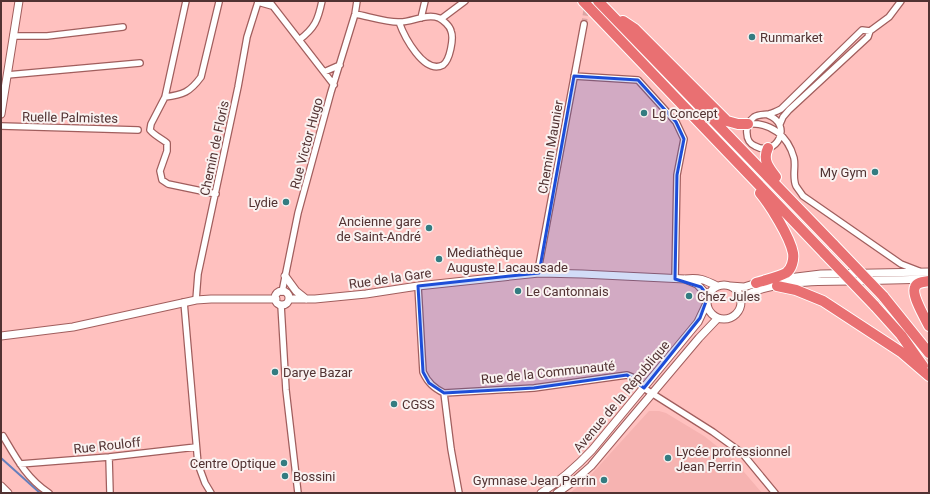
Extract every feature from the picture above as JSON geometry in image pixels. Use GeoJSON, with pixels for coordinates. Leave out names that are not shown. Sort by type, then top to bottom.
{"type":"FeatureCollection","features":[{"type":"Feature","properties":{"kind":"highway"},"geometry":{"type":"LineString","coordinates":[[583,1],[874,305],[901,335],[929,375]]}},
{"type":"Feature","properties":{"kind":"highway"},"geometry":{"type":"LineString","coordinates":[[598,1],[883,296],[929,353]]}},
{"type":"Feature","properties":{"kind":"highway"},"geometry":{"type":"LineString","coordinates":[[606,9],[635,29],[727,121],[738,124],[748,124]]}},
{"type":"Feature","properties":{"kind":"highway"},"geometry":{"type":"LineString","coordinates":[[705,129],[763,196],[790,243],[793,253],[792,264],[786,273],[756,283]]}},
{"type":"Feature","properties":{"kind":"highway"},"geometry":{"type":"LineString","coordinates":[[768,148],[765,161],[769,168],[814,224]]}},
{"type":"Feature","properties":{"kind":"highway"},"geometry":{"type":"LineString","coordinates":[[929,280],[918,284],[914,291],[915,297],[929,326]]}},
{"type":"Feature","properties":{"kind":"highway"},"geometry":{"type":"LineString","coordinates":[[777,286],[796,290],[822,301],[901,352],[929,375]]}},
{"type":"Feature","properties":{"kind":"main road"},"geometry":{"type":"LineString","coordinates":[[1,114],[2,97],[19,1]]}},
{"type":"Feature","properties":{"kind":"main road"},"geometry":{"type":"LineString","coordinates":[[707,300],[712,290],[717,286],[724,285],[744,286],[810,275],[926,272]]}},
{"type":"Feature","properties":{"kind":"main road","name":"Rue de la Gare"},"geometry":{"type":"LineString","coordinates":[[289,299],[366,294],[418,286],[539,274],[582,274],[675,279],[694,278],[704,280],[717,286]]}},
{"type":"Feature","properties":{"kind":"main road"},"geometry":{"type":"LineString","coordinates":[[285,276],[296,290],[306,299]]}},
{"type":"Feature","properties":{"kind":"main road"},"geometry":{"type":"LineString","coordinates":[[685,279],[697,284],[707,300],[709,311],[718,318],[726,319],[733,316],[740,306],[740,298],[737,291],[730,286]]}},
{"type":"Feature","properties":{"kind":"main road"},"geometry":{"type":"LineString","coordinates":[[740,298],[748,294],[777,286],[823,282],[929,280]]}},
{"type":"Feature","properties":{"kind":"main road"},"geometry":{"type":"LineString","coordinates":[[1,336],[73,327],[196,300],[211,299],[287,303],[289,299],[287,294],[282,292],[278,294],[278,302]]}},
{"type":"Feature","properties":{"kind":"main road","name":"Avenue de la République"},"geometry":{"type":"LineString","coordinates":[[540,493],[561,480],[592,450],[698,322],[707,300]]}},
{"type":"Feature","properties":{"kind":"main road","name":"Avenue de la République"},"geometry":{"type":"LineString","coordinates":[[557,493],[574,481],[590,466],[699,338],[718,318]]}},
{"type":"Feature","properties":{"kind":"main road"},"geometry":{"type":"LineString","coordinates":[[1,486],[8,493]]}},
{"type":"Feature","properties":{"kind":"street"},"geometry":{"type":"LineString","coordinates":[[186,1],[165,97],[151,124],[150,130],[154,136],[162,139],[166,143],[166,151],[160,171],[162,180],[168,184],[216,194]]}},
{"type":"Feature","properties":{"kind":"street"},"geometry":{"type":"LineString","coordinates":[[258,1],[270,3],[334,85]]}},
{"type":"Feature","properties":{"kind":"street","name":"Chemin de Floris"},"geometry":{"type":"LineString","coordinates":[[196,300],[198,274],[216,194],[247,36],[258,1]]}},
{"type":"Feature","properties":{"kind":"street"},"geometry":{"type":"LineString","coordinates":[[299,40],[308,34],[314,26],[319,16],[322,1]]}},
{"type":"Feature","properties":{"kind":"street","name":"Rue Victor Hugo"},"geometry":{"type":"LineString","coordinates":[[282,292],[298,213],[355,14],[357,1]]}},
{"type":"Feature","properties":{"kind":"street"},"geometry":{"type":"LineString","coordinates":[[421,18],[425,1]]}},
{"type":"Feature","properties":{"kind":"street"},"geometry":{"type":"LineString","coordinates":[[441,19],[465,1]]}},
{"type":"Feature","properties":{"kind":"street"},"geometry":{"type":"LineString","coordinates":[[870,31],[862,30],[780,109],[768,115],[758,115],[754,118],[748,124],[747,135],[752,145],[757,148],[768,148],[776,144],[781,135],[780,124],[783,117],[789,110],[868,37],[870,31],[889,16],[901,1]]}},
{"type":"Feature","properties":{"kind":"street"},"geometry":{"type":"LineString","coordinates":[[165,97],[177,96],[187,92],[201,77],[219,2]]}},
{"type":"Feature","properties":{"kind":"street"},"geometry":{"type":"LineString","coordinates":[[355,14],[399,22],[433,17],[441,19],[451,30],[452,37],[448,59],[443,64],[438,66],[431,65],[420,60],[401,29],[399,22]]}},
{"type":"Feature","properties":{"kind":"street","name":"Chemin Maunier"},"geometry":{"type":"LineString","coordinates":[[539,274],[539,265],[584,24]]}},
{"type":"Feature","properties":{"kind":"street"},"geometry":{"type":"LineString","coordinates":[[13,36],[47,36],[123,27]]}},
{"type":"Feature","properties":{"kind":"street"},"geometry":{"type":"LineString","coordinates":[[7,75],[140,63]]}},
{"type":"Feature","properties":{"kind":"street"},"geometry":{"type":"LineString","coordinates":[[324,72],[340,65]]}},
{"type":"Feature","properties":{"kind":"street"},"geometry":{"type":"LineString","coordinates":[[574,76],[638,80],[676,122],[684,139],[677,175],[675,279]]}},
{"type":"Feature","properties":{"kind":"street"},"geometry":{"type":"LineString","coordinates":[[768,115],[777,120],[780,124]]}},
{"type":"Feature","properties":{"kind":"street"},"geometry":{"type":"LineString","coordinates":[[748,124],[757,123],[766,125],[781,135],[790,147],[794,159],[794,179],[796,186],[803,196],[901,264],[926,272]]}},
{"type":"Feature","properties":{"kind":"street","name":"Ruelle Palmistes"},"geometry":{"type":"LineString","coordinates":[[1,126],[138,130]]}},
{"type":"Feature","properties":{"kind":"street"},"geometry":{"type":"LineString","coordinates":[[418,286],[423,372],[435,388],[444,393],[451,449],[459,493]]}},
{"type":"Feature","properties":{"kind":"street"},"geometry":{"type":"LineString","coordinates":[[184,302],[198,464],[204,483],[211,493]]}},
{"type":"Feature","properties":{"kind":"street"},"geometry":{"type":"LineString","coordinates":[[278,302],[286,390],[298,493]]}},
{"type":"Feature","properties":{"kind":"street","name":"Rue de la Communauté"},"geometry":{"type":"LineString","coordinates":[[444,393],[534,388],[627,375],[644,388],[713,432],[742,453],[775,493]]}},
{"type":"Feature","properties":{"kind":"street"},"geometry":{"type":"LineString","coordinates":[[3,436],[20,464],[33,481],[49,493]]}},
{"type":"Feature","properties":{"kind":"street","name":"Rue Rouloff"},"geometry":{"type":"LineString","coordinates":[[20,464],[109,457],[196,447]]}},
{"type":"Feature","properties":{"kind":"street"},"geometry":{"type":"LineString","coordinates":[[109,457],[110,493]]}},
{"type":"Feature","properties":{"kind":"highlighted area"},"geometry":{"type":"Polygon","coordinates":[[[574,76],[638,80],[676,122],[684,139],[677,175],[675,279],[701,287],[708,296],[700,318],[644,388],[627,375],[534,388],[444,393],[429,383],[423,372],[418,286],[539,273],[574,76]]]}},
{"type":"Feature","properties":{"kind":"shaded area","name":"Lycée professionnel Jean Perrin"},"geometry":{"type":"Polygon","coordinates":[[[649,411],[666,413],[704,436],[738,465],[762,493],[570,493],[588,478],[649,411]]]}},
{"type":"Feature","properties":{"kind":"waterway"},"geometry":{"type":"LineString","coordinates":[[1,458],[40,493]]}},
{"type":"Feature","properties":{"kind":"tunnel"},"geometry":{"type":"LineString","coordinates":[[584,24],[587,4]]}},
{"type":"Feature","properties":{"kind":"place","name":"Runmarket"},"geometry":{"type":"Point","coordinates":[752,37]}},
{"type":"Feature","properties":{"kind":"place","name":"Lg Concept"},"geometry":{"type":"Point","coordinates":[644,113]}},
{"type":"Feature","properties":{"kind":"place","name":"My Gym"},"geometry":{"type":"Point","coordinates":[875,172]}},
{"type":"Feature","properties":{"kind":"place","name":"Lydie"},"geometry":{"type":"Point","coordinates":[286,202]}},
{"type":"Feature","properties":{"kind":"place","name":"Ancienne gare de Saint-André"},"geometry":{"type":"Point","coordinates":[429,228]}},
{"type":"Feature","properties":{"kind":"place","name":"Mediathèque Auguste Lacaussade"},"geometry":{"type":"Point","coordinates":[439,259]}},
{"type":"Feature","properties":{"kind":"place","name":"Le Cantonnais"},"geometry":{"type":"Point","coordinates":[518,291]}},
{"type":"Feature","properties":{"kind":"place","name":"Chez Jules"},"geometry":{"type":"Point","coordinates":[689,296]}},
{"type":"Feature","properties":{"kind":"place","name":"Darye Bazar"},"geometry":{"type":"Point","coordinates":[275,372]}},
{"type":"Feature","properties":{"kind":"place","name":"CGSS"},"geometry":{"type":"Point","coordinates":[394,404]}},
{"type":"Feature","properties":{"kind":"place","name":"Lycée professionnel Jean Perrin"},"geometry":{"type":"Point","coordinates":[668,458]}},
{"type":"Feature","properties":{"kind":"place","name":"Centre Optique"},"geometry":{"type":"Point","coordinates":[284,463]}},
{"type":"Feature","properties":{"kind":"place","name":"Bossini"},"geometry":{"type":"Point","coordinates":[285,476]}},
{"type":"Feature","properties":{"kind":"place","name":"Gymnase Jean Perrin"},"geometry":{"type":"Point","coordinates":[604,480]}}]}
